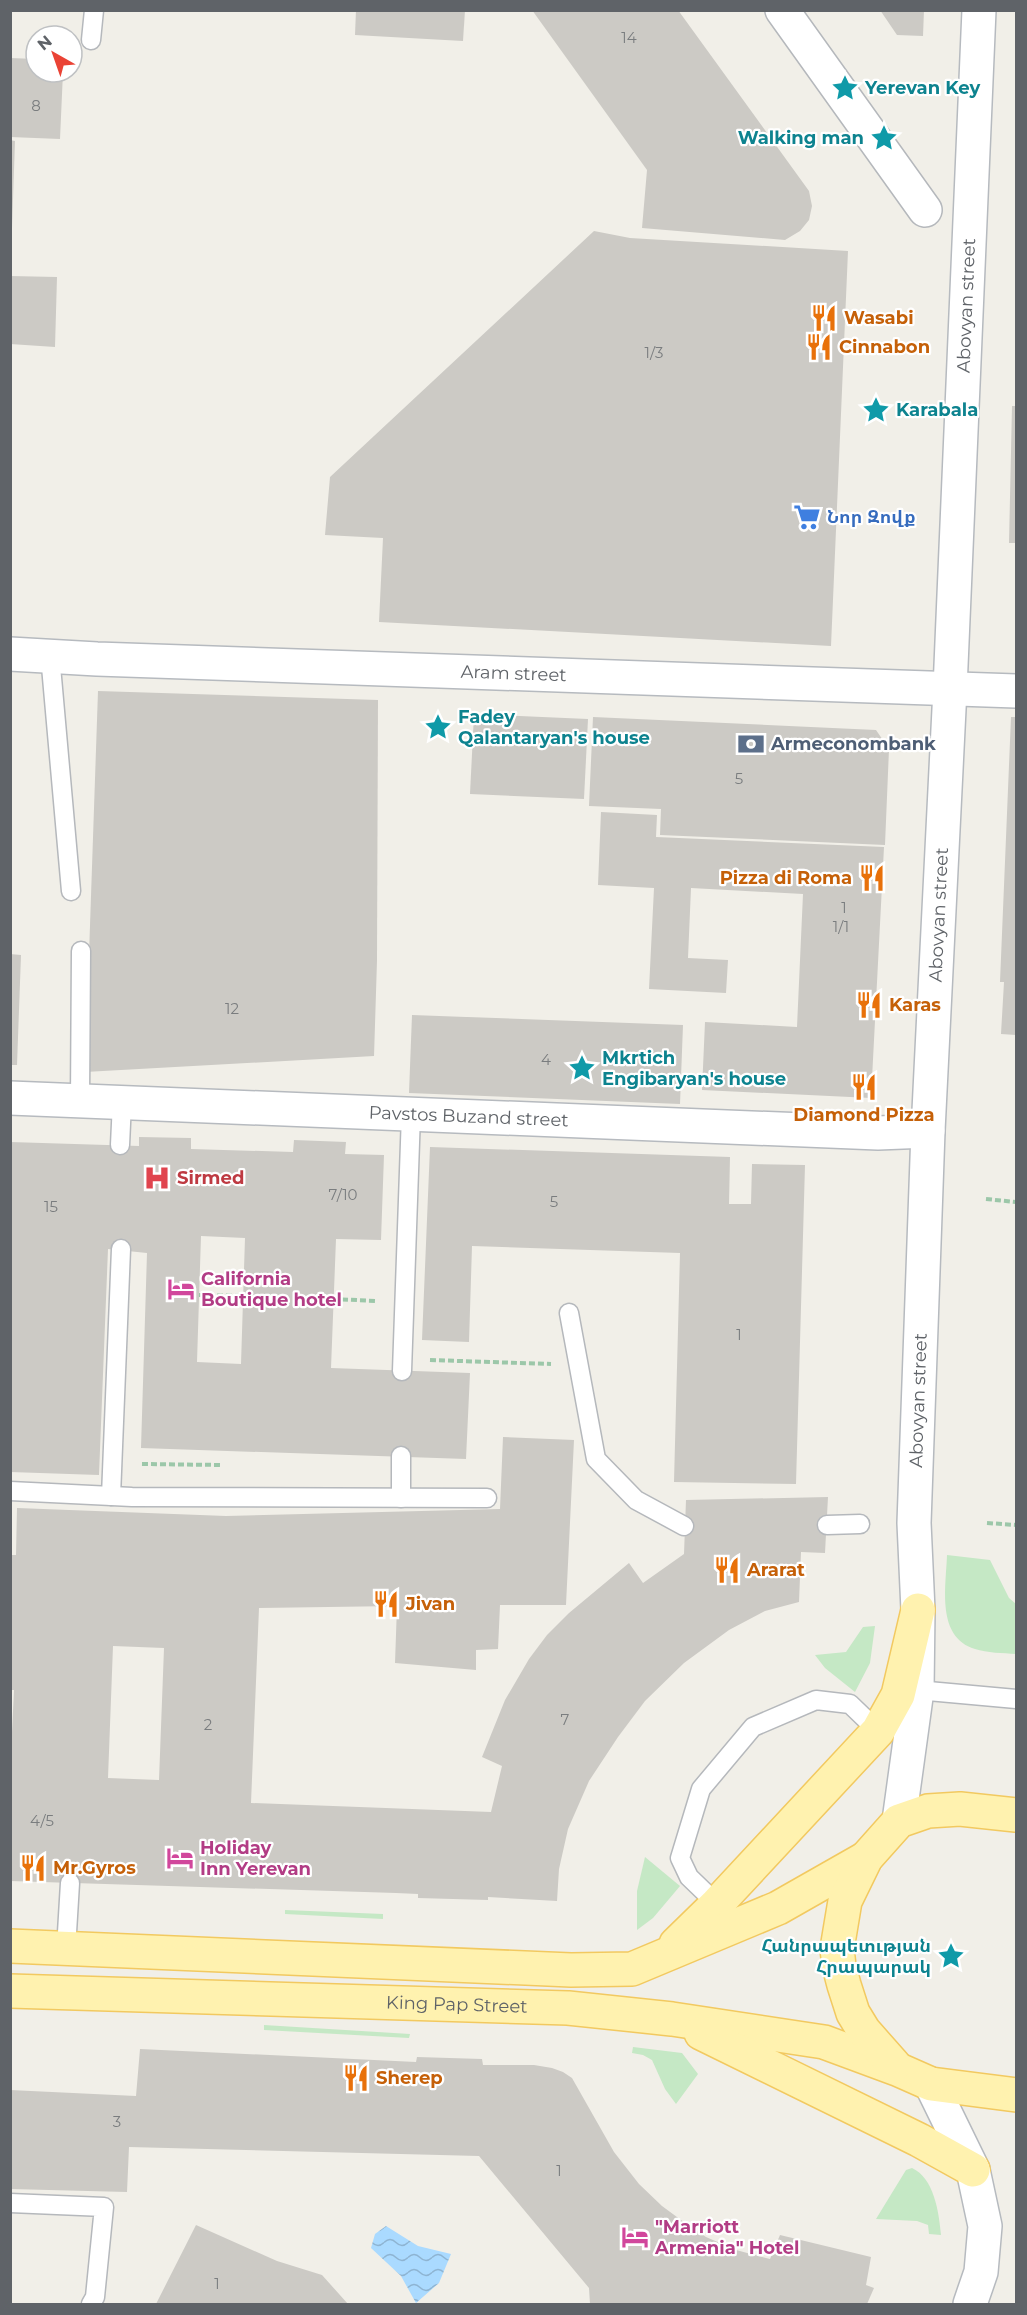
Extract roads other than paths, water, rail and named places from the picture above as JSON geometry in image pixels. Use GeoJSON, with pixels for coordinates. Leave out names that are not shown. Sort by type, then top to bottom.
{"type":"FeatureCollection","features":[{"type":"Feature","properties":{"kind":"main road"},"geometry":{"type":"LineString","coordinates":[[664,1956],[717,1904],[878,1731],[898,1695],[918,1610]]}},
{"type":"Feature","properties":{"kind":"main road"},"geometry":{"type":"LineString","coordinates":[[897,2069],[864,2031],[853,2013],[839,1966],[837,1949],[845,1901],[866,1858],[899,1821],[928,1811],[960,1809],[1017,1815]]}},
{"type":"Feature","properties":{"kind":"main road"},"geometry":{"type":"LineString","coordinates":[[10,1946],[571,1970],[632,1969],[778,1908],[866,1858]]}},
{"type":"Feature","properties":{"kind":"main road","name":"King Pap Street"},"geometry":{"type":"LineString","coordinates":[[10,1991],[568,2008],[672,2019],[824,2042],[931,2084],[1017,2095]]}},
{"type":"Feature","properties":{"kind":"main road"},"geometry":{"type":"LineString","coordinates":[[672,2019],[919,2140],[973,2170]]}},
{"type":"Feature","properties":{"kind":"street"},"geometry":{"type":"LineString","coordinates":[[782,10],[925,210]]}},
{"type":"Feature","properties":{"kind":"street","name":"Abovyan street"},"geometry":{"type":"LineString","coordinates":[[899,1821],[917,1690],[918,1610],[914,1523],[928,1131],[950,688],[979,10]]}},
{"type":"Feature","properties":{"kind":"street","name":"Aram street"},"geometry":{"type":"LineString","coordinates":[[10,654],[121,660],[1017,691]]}},
{"type":"Feature","properties":{"kind":"street","name":"Pavstos Buzand street"},"geometry":{"type":"LineString","coordinates":[[10,1098],[878,1133],[928,1131]]}},
{"type":"Feature","properties":{"kind":"street"},"geometry":{"type":"LineString","coordinates":[[931,2084],[973,2170],[985,2226],[981,2272],[970,2304]]}},
{"type":"Feature","properties":{"kind":"lane"},"geometry":{"type":"LineString","coordinates":[[91,40],[94,10]]}},
{"type":"Feature","properties":{"kind":"lane"},"geometry":{"type":"LineString","coordinates":[[50,655],[71,891]]}},
{"type":"Feature","properties":{"kind":"lane"},"geometry":{"type":"LineString","coordinates":[[80,1100],[81,951]]}},
{"type":"Feature","properties":{"kind":"lane"},"geometry":{"type":"LineString","coordinates":[[120,1145],[122,1102]]}},
{"type":"Feature","properties":{"kind":"lane"},"geometry":{"type":"LineString","coordinates":[[402,1365],[411,1114]]}},
{"type":"Feature","properties":{"kind":"lane"},"geometry":{"type":"LineString","coordinates":[[111,1496],[121,1249]]}},
{"type":"Feature","properties":{"kind":"lane"},"geometry":{"type":"LineString","coordinates":[[569,1313],[596,1459],[636,1500],[684,1526]]}},
{"type":"Feature","properties":{"kind":"lane"},"geometry":{"type":"LineString","coordinates":[[401,1456],[401,1498]]}},
{"type":"Feature","properties":{"kind":"lane"},"geometry":{"type":"LineString","coordinates":[[10,1491],[111,1496],[486,1498]]}},
{"type":"Feature","properties":{"kind":"lane"},"geometry":{"type":"LineString","coordinates":[[827,1525],[860,1524]]}},
{"type":"Feature","properties":{"kind":"lane"},"geometry":{"type":"LineString","coordinates":[[917,1690],[1017,1699]]}},
{"type":"Feature","properties":{"kind":"lane"},"geometry":{"type":"LineString","coordinates":[[717,1904],[689,1877],[680,1858],[701,1789],[753,1727],[816,1700],[850,1704],[878,1731]]}},
{"type":"Feature","properties":{"kind":"lane"},"geometry":{"type":"LineString","coordinates":[[66,1948],[70,1883]]}},
{"type":"Feature","properties":{"kind":"lane"},"geometry":{"type":"LineString","coordinates":[[10,2203],[104,2207],[95,2297],[91,2304]]}},
{"type":"Feature","properties":{"kind":"water"},"geometry":{"type":"Polygon","coordinates":[[[386,2226],[418,2246],[451,2254],[439,2283],[416,2303],[401,2276],[371,2248],[375,2234],[386,2226]]]}},
{"type":"Feature","properties":{"kind":"place","name":"Yerevan Key"},"geometry":{"type":"Point","coordinates":[845,88]}},
{"type":"Feature","properties":{"kind":"place","name":"Walking man"},"geometry":{"type":"Point","coordinates":[884,138]}},
{"type":"Feature","properties":{"kind":"place","name":"Wasabi"},"geometry":{"type":"Point","coordinates":[824,318]}},
{"type":"Feature","properties":{"kind":"place","name":"Cinnabon"},"geometry":{"type":"Point","coordinates":[819,347]}},
{"type":"Feature","properties":{"kind":"place","name":"Karabala"},"geometry":{"type":"Point","coordinates":[876,410]}},
{"type":"Feature","properties":{"kind":"place","name":"Նոր Զովք"},"geometry":{"type":"Point","coordinates":[807,517]}},
{"type":"Feature","properties":{"kind":"place","name":"Fadey Qalantaryan's house"},"geometry":{"type":"Point","coordinates":[438,727]}},
{"type":"Feature","properties":{"kind":"place","name":"Armeconombank"},"geometry":{"type":"Point","coordinates":[751,744]}},
{"type":"Feature","properties":{"kind":"place","name":"Pizza di Roma"},"geometry":{"type":"Point","coordinates":[872,878]}},
{"type":"Feature","properties":{"kind":"place","name":"Karas"},"geometry":{"type":"Point","coordinates":[869,1005]}},
{"type":"Feature","properties":{"kind":"place","name":"Mkrtich Engibaryan's house"},"geometry":{"type":"Point","coordinates":[582,1068]}},
{"type":"Feature","properties":{"kind":"place","name":"Diamond Pizza"},"geometry":{"type":"Point","coordinates":[864,1087]}},
{"type":"Feature","properties":{"kind":"place","name":"Sirmed"},"geometry":{"type":"Point","coordinates":[157,1178]}},
{"type":"Feature","properties":{"kind":"place","name":"California Boutique hotel"},"geometry":{"type":"Point","coordinates":[181,1289]}},
{"type":"Feature","properties":{"kind":"place","name":"Ararat"},"geometry":{"type":"Point","coordinates":[727,1570]}},
{"type":"Feature","properties":{"kind":"place","name":"Jivan"},"geometry":{"type":"Point","coordinates":[386,1604]}},
{"type":"Feature","properties":{"kind":"place","name":"Holiday Inn Yerevan"},"geometry":{"type":"Point","coordinates":[180,1858]}},
{"type":"Feature","properties":{"kind":"place","name":"Mr.Gyros"},"geometry":{"type":"Point","coordinates":[33,1868]}},
{"type":"Feature","properties":{"kind":"place","name":"Հանրապետւթյան Հրապարակ"},"geometry":{"type":"Point","coordinates":[951,1956]}},
{"type":"Feature","properties":{"kind":"place","name":"Sherep"},"geometry":{"type":"Point","coordinates":[356,2078]}},
{"type":"Feature","properties":{"kind":"place","name":"\"Marriott Armenia\" Hotel"},"geometry":{"type":"Point","coordinates":[635,2237]}}]}
